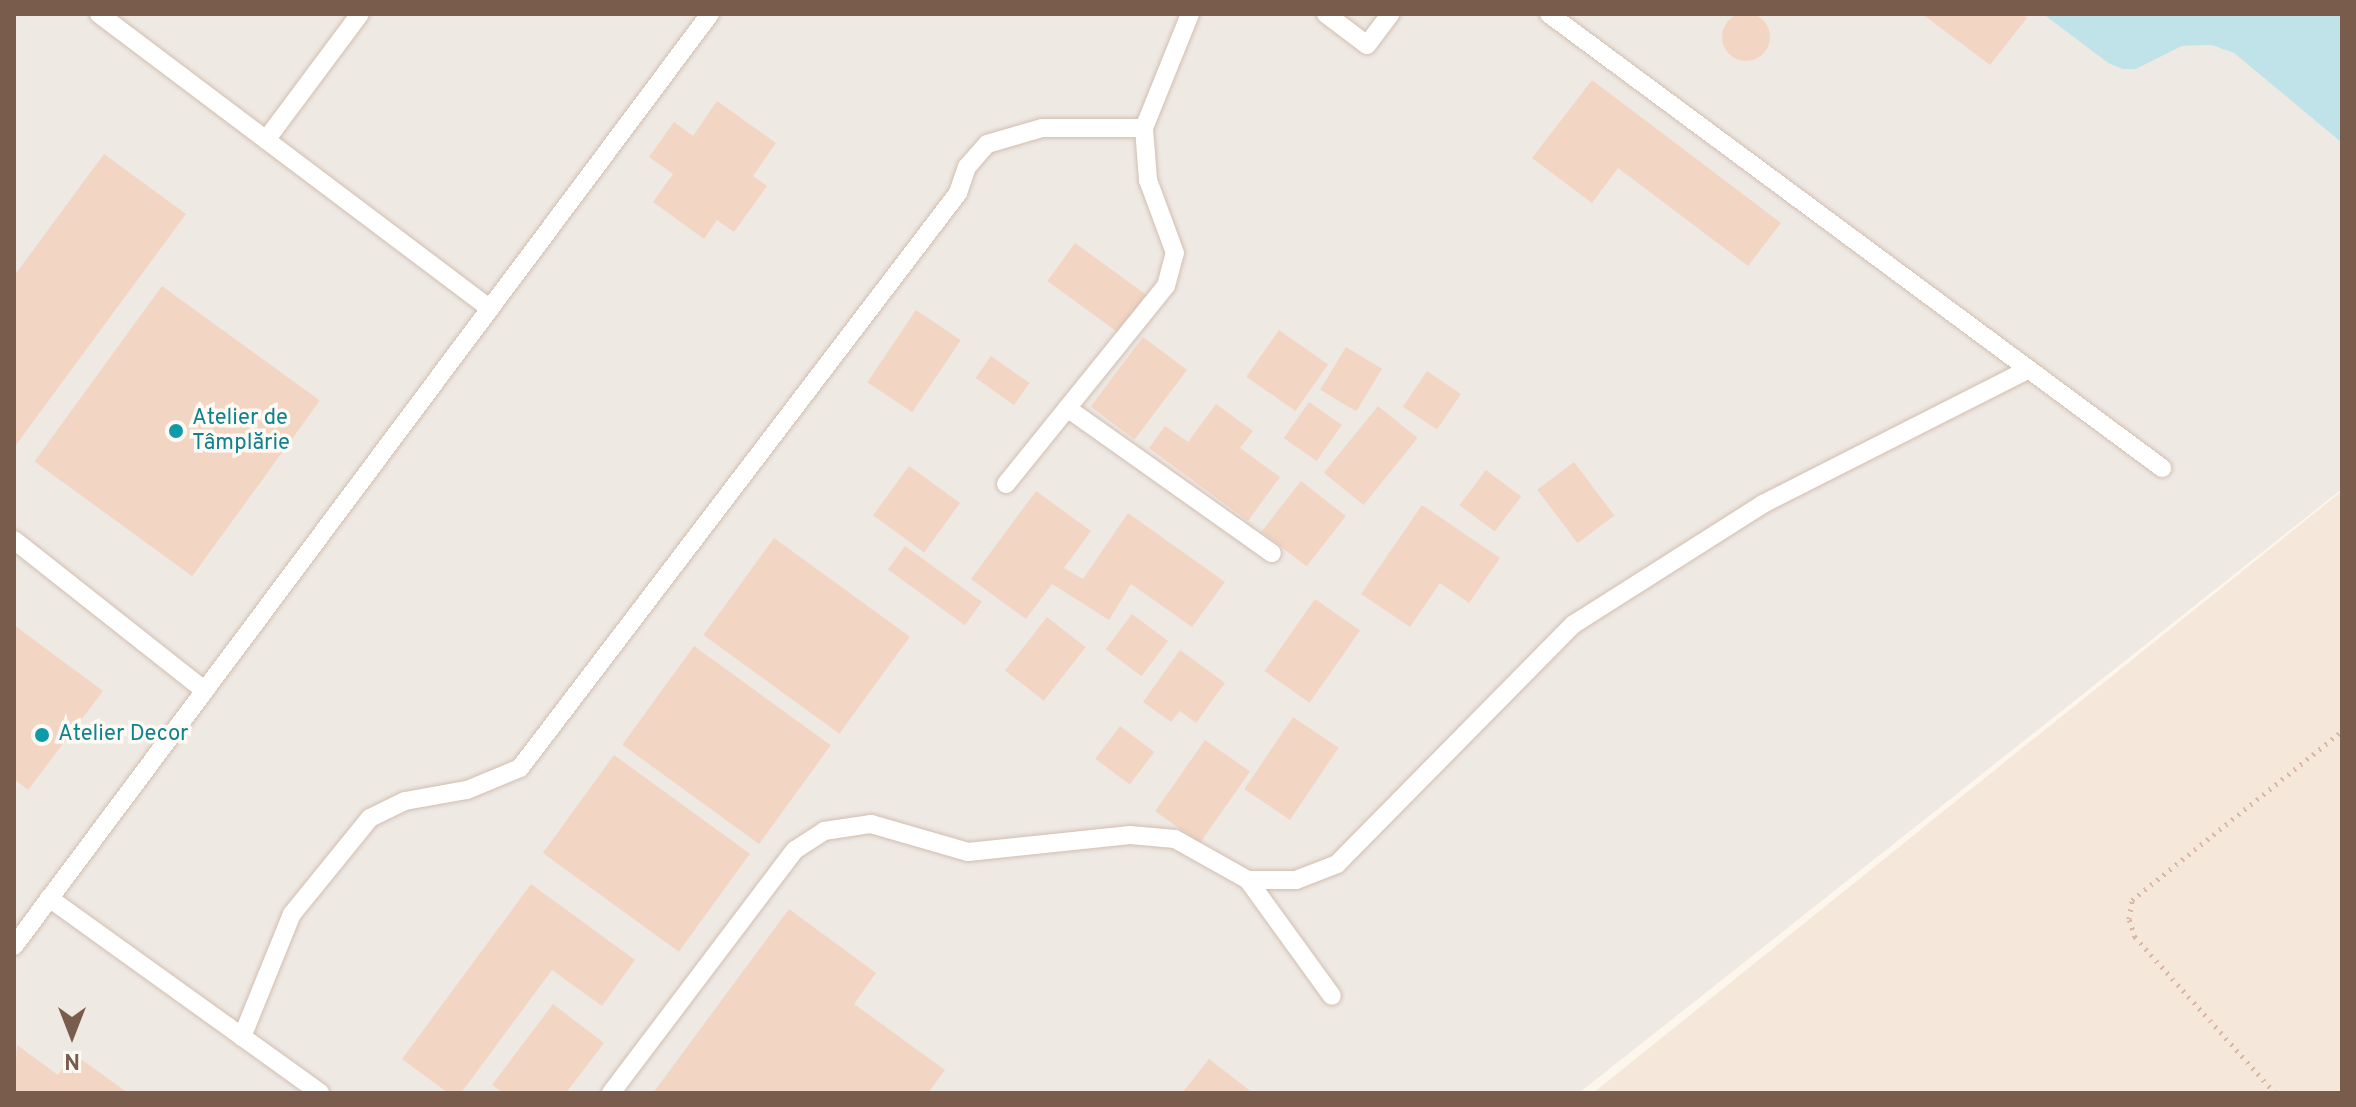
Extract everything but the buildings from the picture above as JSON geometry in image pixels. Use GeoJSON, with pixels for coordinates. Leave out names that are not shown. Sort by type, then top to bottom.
{"type":"FeatureCollection","features":[{"type":"Feature","properties":{"kind":"lane"},"geometry":{"type":"LineString","coordinates":[[99,14],[490,309]]}},
{"type":"Feature","properties":{"kind":"lane"},"geometry":{"type":"LineString","coordinates":[[266,140],[360,14]]}},
{"type":"Feature","properties":{"kind":"lane"},"geometry":{"type":"LineString","coordinates":[[14,946],[710,14]]}},
{"type":"Feature","properties":{"kind":"lane"},"geometry":{"type":"LineString","coordinates":[[1006,484],[1166,286],[1175,253],[1148,180],[1144,128],[1190,14]]}},
{"type":"Feature","properties":{"kind":"lane"},"geometry":{"type":"LineString","coordinates":[[1326,14],[1367,45],[1390,14]]}},
{"type":"Feature","properties":{"kind":"lane"},"geometry":{"type":"LineString","coordinates":[[1549,14],[2162,468]]}},
{"type":"Feature","properties":{"kind":"lane"},"geometry":{"type":"LineString","coordinates":[[242,1037],[292,914],[370,818],[405,801],[467,790],[520,768],[958,193],[967,167],[987,144],[1042,128],[1144,128]]}},
{"type":"Feature","properties":{"kind":"lane"},"geometry":{"type":"LineString","coordinates":[[1248,880],[1296,880],[1337,864],[1574,624],[1763,504],[2029,369]]}},
{"type":"Feature","properties":{"kind":"lane"},"geometry":{"type":"LineString","coordinates":[[1067,408],[1272,553]]}},
{"type":"Feature","properties":{"kind":"lane"},"geometry":{"type":"LineString","coordinates":[[14,540],[205,691]]}},
{"type":"Feature","properties":{"kind":"lane"},"geometry":{"type":"LineString","coordinates":[[611,1093],[795,850],[824,831],[871,824],[968,852],[1130,835],[1175,839],[1248,880],[1332,996]]}},
{"type":"Feature","properties":{"kind":"lane"},"geometry":{"type":"LineString","coordinates":[[49,898],[320,1093]]}},
{"type":"Feature","properties":{"kind":"path"},"geometry":{"type":"LineString","coordinates":[[2275,1093],[2135,937],[2129,919],[2132,900],[2342,731]]}},
{"type":"Feature","properties":{"kind":"shaded area"},"geometry":{"type":"Polygon","coordinates":[[[14,14],[2043,14],[2108,63],[2136,69],[2182,46],[2211,45],[2234,53],[2342,143],[2342,489],[1579,1093],[14,1093],[14,14]]]}},
{"type":"Feature","properties":{"kind":"shaded area"},"geometry":{"type":"Polygon","coordinates":[[[2342,491],[2342,1093],[1593,1093],[2342,491]]]}},
{"type":"Feature","properties":{"kind":"water"},"geometry":{"type":"Polygon","coordinates":[[[2043,14],[2342,14],[2342,143],[2234,53],[2211,45],[2182,46],[2136,69],[2123,69],[2108,63],[2043,14]]]}},
{"type":"Feature","properties":{"kind":"place","name":"Atelier de Tâmplărie"},"geometry":{"type":"Point","coordinates":[176,431]}},
{"type":"Feature","properties":{"kind":"place","name":"Atelier Decor"},"geometry":{"type":"Point","coordinates":[42,735]}}]}
